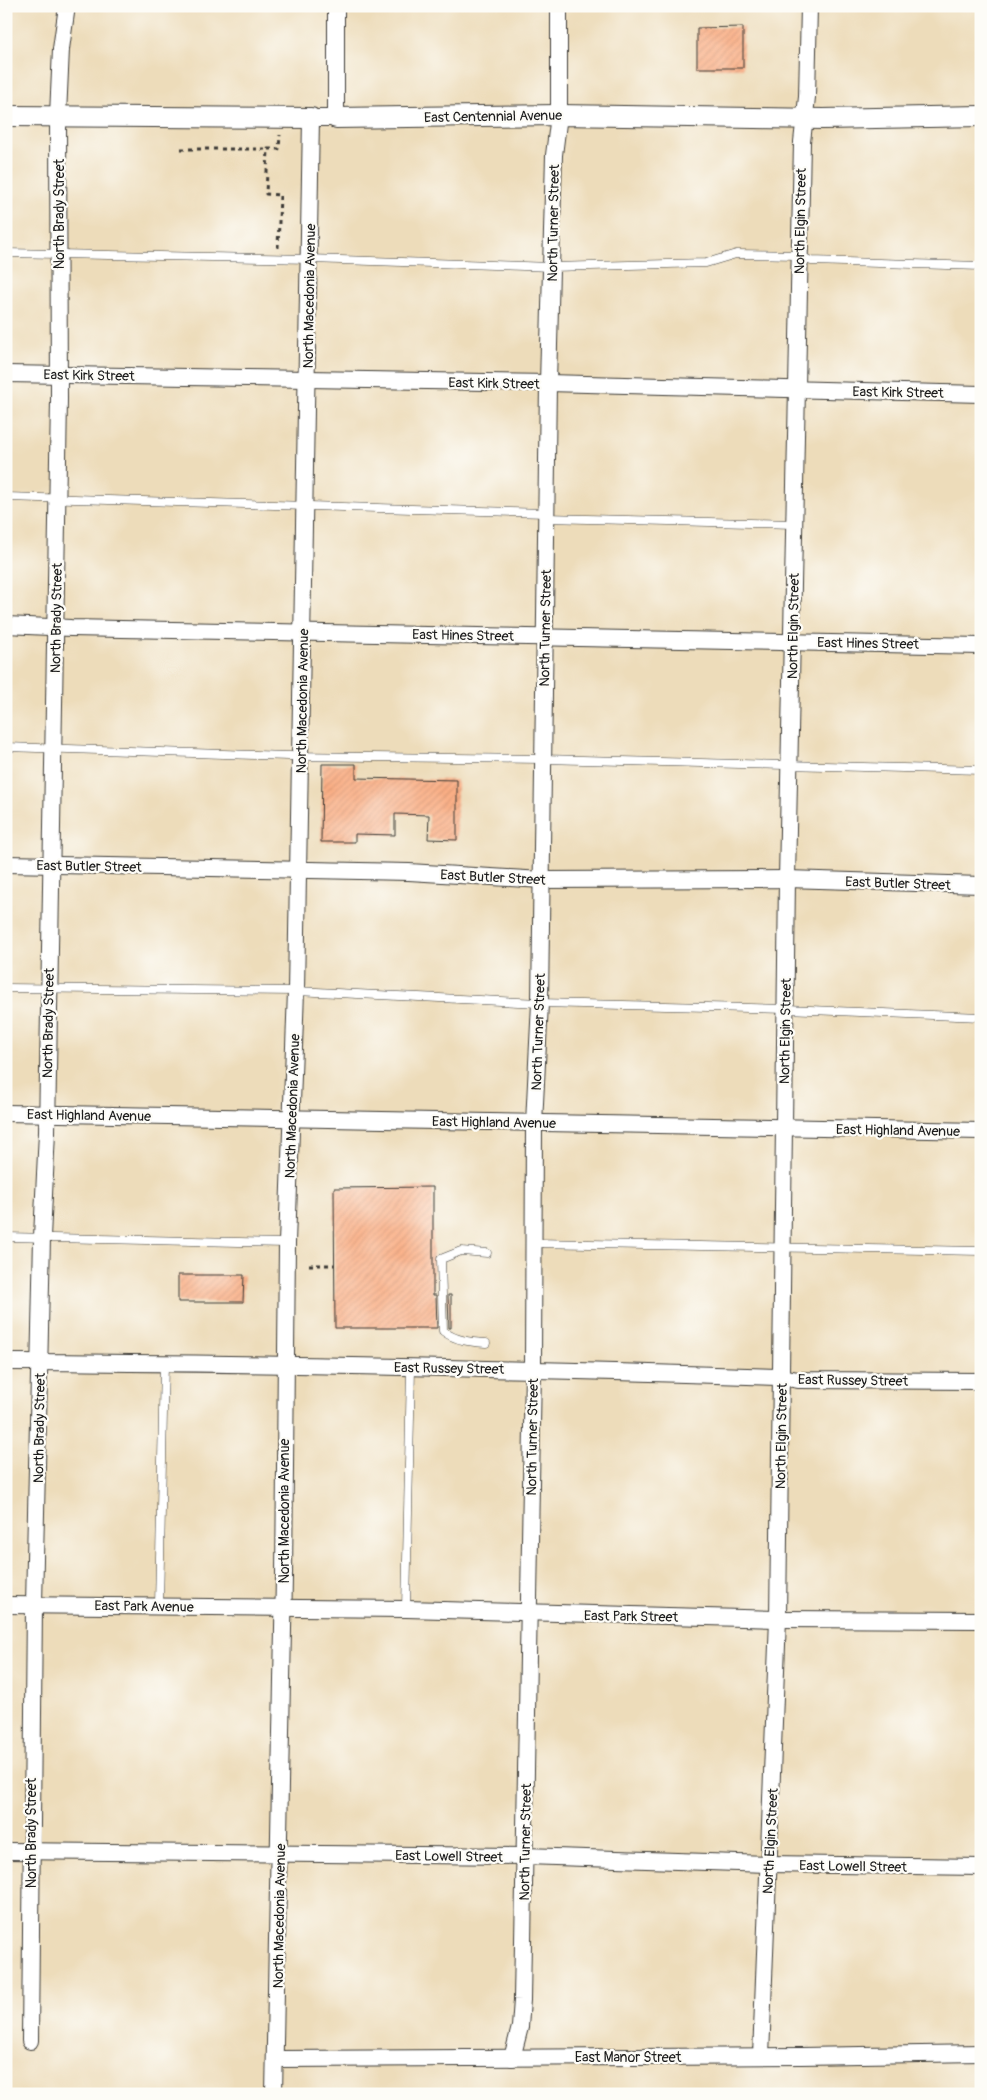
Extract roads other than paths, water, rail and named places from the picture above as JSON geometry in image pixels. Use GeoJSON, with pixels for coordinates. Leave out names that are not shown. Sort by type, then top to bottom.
{"type":"FeatureCollection","features":[{"type":"Feature","properties":{"kind":"street","name":"North Brady Street"},"geometry":{"type":"LineString","coordinates":[[30,2041],[34,1605],[41,1362],[42,1237],[47,1114],[58,498],[58,115],[61,49],[67,6]]}},
{"type":"Feature","properties":{"kind":"street"},"geometry":{"type":"LineString","coordinates":[[336,6],[336,118]]}},
{"type":"Feature","properties":{"kind":"street","name":"North Turner Street"},"geometry":{"type":"LineString","coordinates":[[512,2058],[520,2027],[522,2000],[526,1856],[534,1123],[540,1003],[548,383],[554,155],[558,115],[559,6]]}},
{"type":"Feature","properties":{"kind":"street","name":"North Elgin Street"},"geometry":{"type":"LineString","coordinates":[[761,2056],[778,1619],[786,879],[798,390],[799,255],[804,117],[809,67],[809,6]]}},
{"type":"Feature","properties":{"kind":"street","name":"East Centennial Avenue"},"geometry":{"type":"LineString","coordinates":[[6,116],[311,118],[322,120],[336,118],[558,115],[804,117],[823,119],[981,116]]}},
{"type":"Feature","properties":{"kind":"street","name":"North Macedonia Avenue"},"geometry":{"type":"LineString","coordinates":[[274,2094],[280,1854],[287,1243],[302,756],[311,118]]}},
{"type":"Feature","properties":{"kind":"street","name":"East Kirk Street"},"geometry":{"type":"LineString","coordinates":[[6,374],[548,383],[981,394]]}},
{"type":"Feature","properties":{"kind":"street","name":"East Hines Street"},"geometry":{"type":"LineString","coordinates":[[6,625],[303,633],[981,646]]}},
{"type":"Feature","properties":{"kind":"street","name":"East Butler Street"},"geometry":{"type":"LineString","coordinates":[[6,864],[408,872],[542,880],[786,879],[981,885]]}},
{"type":"Feature","properties":{"kind":"street","name":"East Highland Avenue"},"geometry":{"type":"LineString","coordinates":[[6,1113],[981,1131]]}},
{"type":"Feature","properties":{"kind":"street","name":"East Russey Street"},"geometry":{"type":"LineString","coordinates":[[6,1362],[285,1364],[532,1369],[798,1380],[981,1381]]}},
{"type":"Feature","properties":{"kind":"street","name":"East Park Avenue"},"geometry":{"type":"LineString","coordinates":[[6,1605],[282,1609]]}},
{"type":"Feature","properties":{"kind":"street","name":"East Park Street"},"geometry":{"type":"LineString","coordinates":[[282,1609],[406,1609],[529,1614],[778,1619],[981,1620]]}},
{"type":"Feature","properties":{"kind":"street","name":"East Lowell Street"},"geometry":{"type":"LineString","coordinates":[[6,1851],[526,1856],[768,1864],[981,1867]]}},
{"type":"Feature","properties":{"kind":"street","name":"East Manor Street"},"geometry":{"type":"LineString","coordinates":[[276,2059],[981,2053]]}},
{"type":"Feature","properties":{"kind":"lane"},"geometry":{"type":"LineString","coordinates":[[6,253],[310,259],[552,267],[706,263],[736,254],[799,255],[810,261],[981,266]]}},
{"type":"Feature","properties":{"kind":"lane"},"geometry":{"type":"LineString","coordinates":[[6,497],[795,524]]}},
{"type":"Feature","properties":{"kind":"lane"},"geometry":{"type":"LineString","coordinates":[[6,747],[302,756],[543,759],[790,767],[981,770]]}},
{"type":"Feature","properties":{"kind":"lane"},"geometry":{"type":"LineString","coordinates":[[6,988],[296,991],[434,996],[540,1003],[786,1009],[981,1017]]}},
{"type":"Feature","properties":{"kind":"lane"},"geometry":{"type":"LineString","coordinates":[[6,1236],[287,1243]]}},
{"type":"Feature","properties":{"kind":"lane"},"geometry":{"type":"LineString","coordinates":[[534,1243],[981,1252]]}},
{"type":"Feature","properties":{"kind":"lane"},"geometry":{"type":"LineString","coordinates":[[486,1342],[467,1342],[448,1335],[443,1331],[440,1276],[441,1260],[460,1250],[487,1253]]}},
{"type":"Feature","properties":{"kind":"lane"},"geometry":{"type":"LineString","coordinates":[[159,1606],[164,1362]]}},
{"type":"Feature","properties":{"kind":"lane"},"geometry":{"type":"LineString","coordinates":[[406,1609],[411,1368]]}}]}
